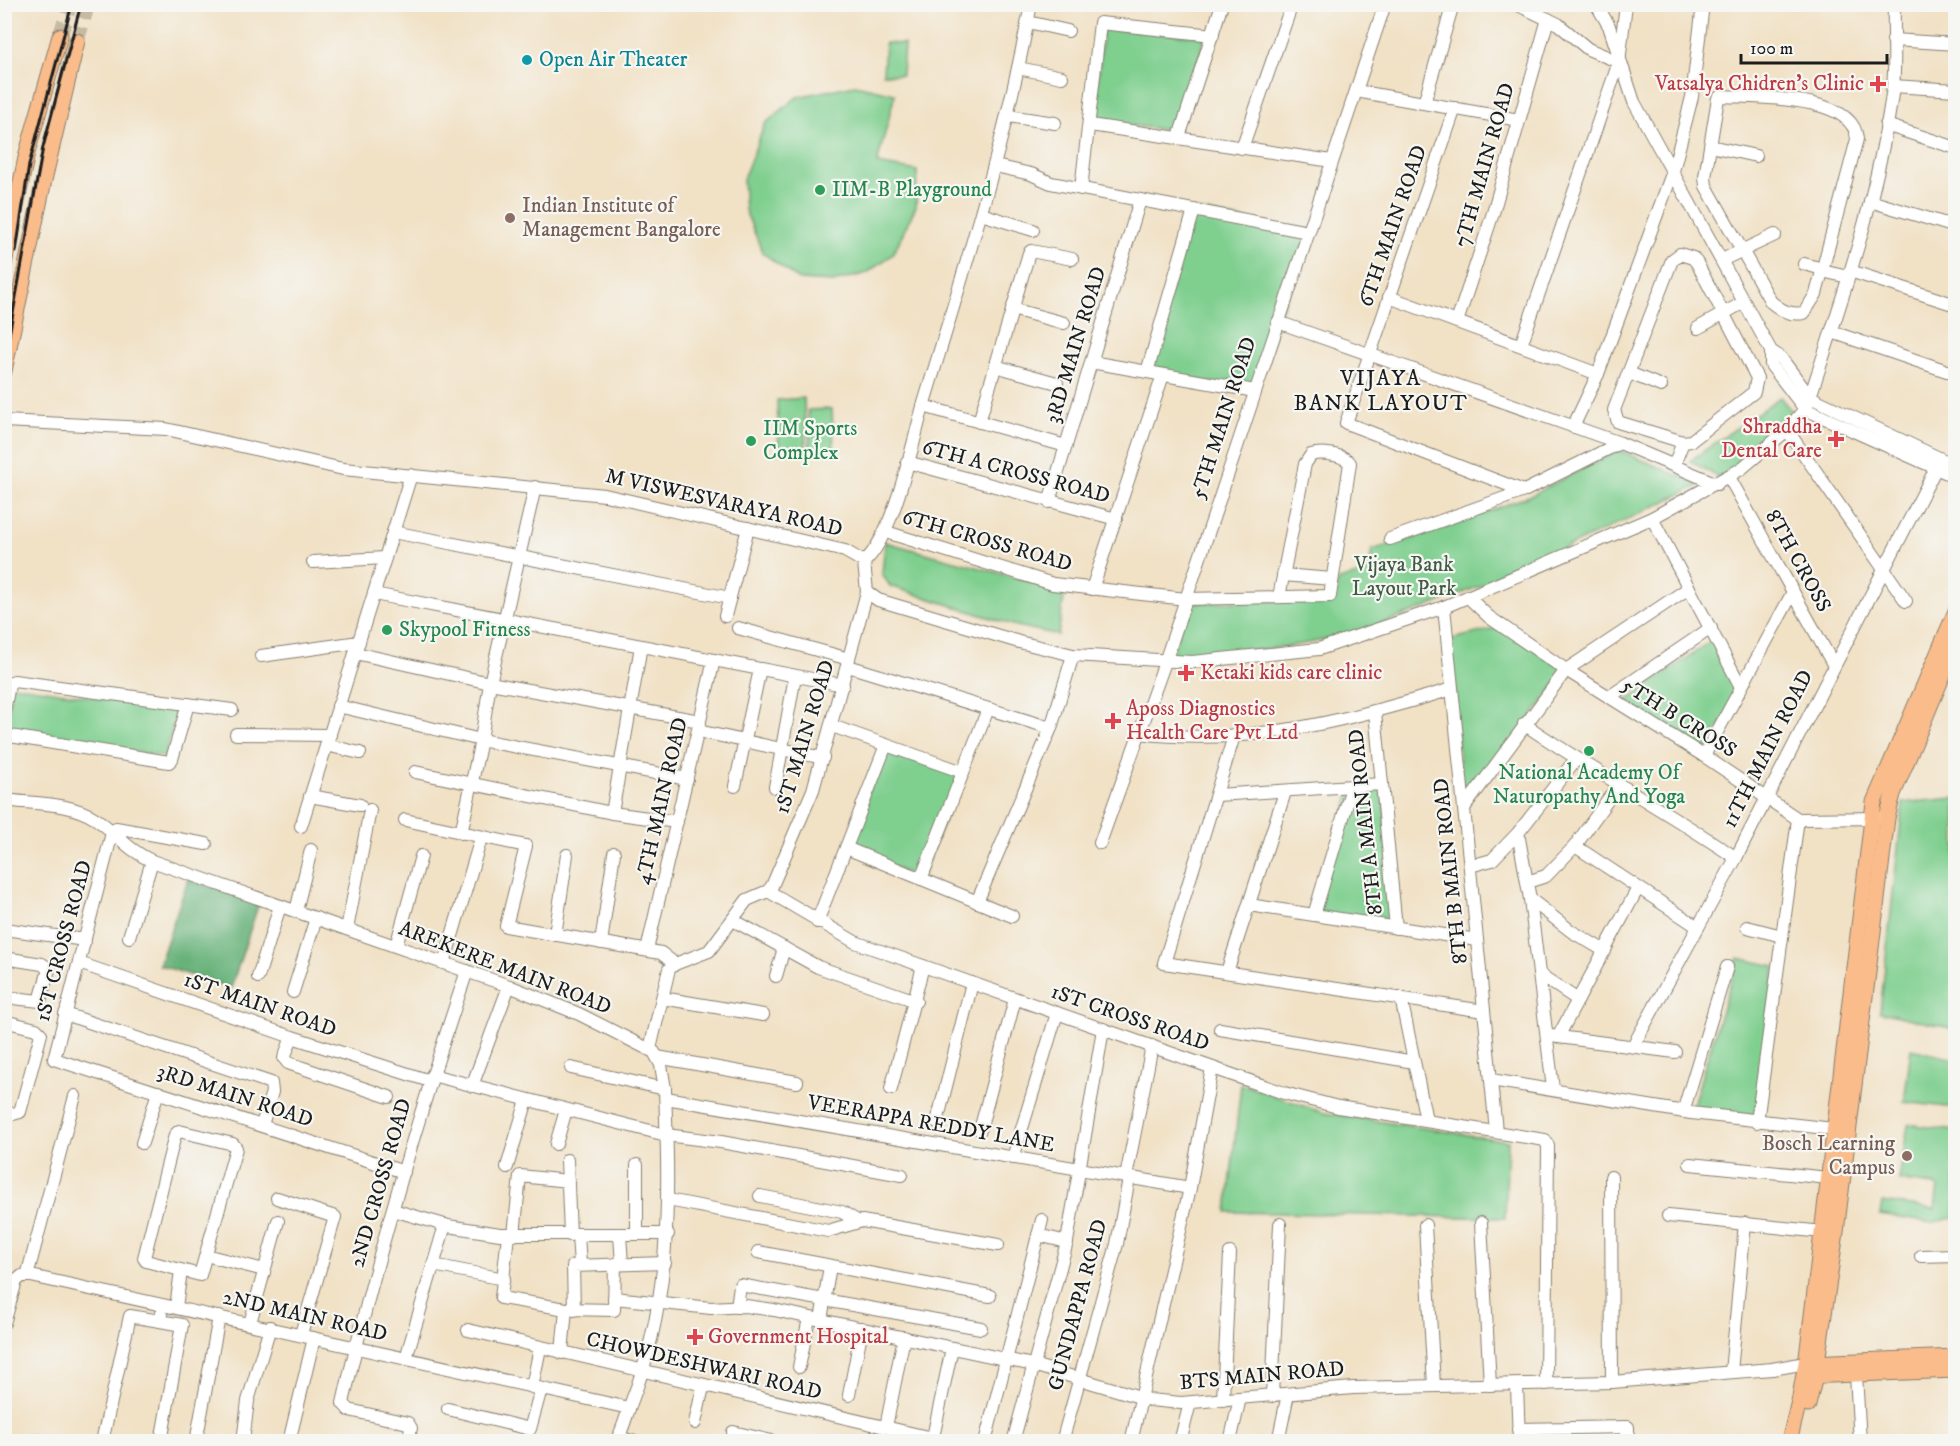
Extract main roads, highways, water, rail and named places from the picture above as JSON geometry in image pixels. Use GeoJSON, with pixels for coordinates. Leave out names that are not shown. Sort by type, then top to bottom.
{"type":"FeatureCollection","features":[{"type":"Feature","properties":{"kind":"main road"},"geometry":{"type":"LineString","coordinates":[[4,264],[27,153],[60,36]]}},
{"type":"Feature","properties":{"kind":"main road"},"geometry":{"type":"LineString","coordinates":[[4,371],[44,180],[77,41]]}},
{"type":"Feature","properties":{"kind":"main road"},"geometry":{"type":"LineString","coordinates":[[1799,1442],[1842,1130],[1880,818],[1878,792],[1956,611]]}},
{"type":"Feature","properties":{"kind":"main road"},"geometry":{"type":"LineString","coordinates":[[1880,818],[1893,794],[1956,644]]}},
{"type":"Feature","properties":{"kind":"main road"},"geometry":{"type":"LineString","coordinates":[[1789,1442],[1810,1370],[1829,1178],[1842,1130]]}},
{"type":"Feature","properties":{"kind":"main road"},"geometry":{"type":"LineString","coordinates":[[1810,1370],[1956,1356]]}},
{"type":"Feature","properties":{"kind":"main road"},"geometry":{"type":"LineString","coordinates":[[1810,1370],[1856,1375],[1956,1370]]}},
{"type":"Feature","properties":{"kind":"tunnel"},"geometry":{"type":"LineString","coordinates":[[60,36],[70,4]]}},
{"type":"Feature","properties":{"kind":"tunnel"},"geometry":{"type":"LineString","coordinates":[[77,41],[88,4]]}},
{"type":"Feature","properties":{"kind":"railway"},"geometry":{"type":"LineString","coordinates":[[16,252],[29,165],[72,4]]}},
{"type":"Feature","properties":{"kind":"railway"},"geometry":{"type":"LineString","coordinates":[[4,363],[43,147],[81,4]]}},
{"type":"Feature","properties":{"kind":"place","name":"Open Air Theater"},"geometry":{"type":"Point","coordinates":[527,60]}},
{"type":"Feature","properties":{"kind":"place","name":"Vatsalya Chidren's Clinic"},"geometry":{"type":"Point","coordinates":[1878,84]}},
{"type":"Feature","properties":{"kind":"place","name":"IIM-B Playground"},"geometry":{"type":"Point","coordinates":[820,190]}},
{"type":"Feature","properties":{"kind":"place","name":"Indian Institute of Management Bangalore"},"geometry":{"type":"Point","coordinates":[510,218]}},
{"type":"Feature","properties":{"kind":"place","name":"Shraddha Dental Care"},"geometry":{"type":"Point","coordinates":[1836,439]}},
{"type":"Feature","properties":{"kind":"place","name":"IIM Sports Complex"},"geometry":{"type":"Point","coordinates":[751,441]}},
{"type":"Feature","properties":{"kind":"place","name":"Skypool Fitness"},"geometry":{"type":"Point","coordinates":[387,630]}},
{"type":"Feature","properties":{"kind":"place","name":"Ketaki kids care clinic"},"geometry":{"type":"Point","coordinates":[1186,673]}},
{"type":"Feature","properties":{"kind":"place","name":"Aposs Diagnostics Health Care Pvt Ltd"},"geometry":{"type":"Point","coordinates":[1113,721]}},
{"type":"Feature","properties":{"kind":"place","name":"National Academy Of Naturopathy And Yoga"},"geometry":{"type":"Point","coordinates":[1589,751]}},
{"type":"Feature","properties":{"kind":"place","name":"Bosch Learning Campus"},"geometry":{"type":"Point","coordinates":[1907,1156]}},
{"type":"Feature","properties":{"kind":"place","name":"Government Hospital"},"geometry":{"type":"Point","coordinates":[695,1337]}},
{"type":"Feature","properties":{"kind":"district","name":"VIJAYA BANK LAYOUT"},"geometry":{"type":"Point","coordinates":[1381,390]}},
{"type":"Feature","properties":{"kind":"park label","name":"Vijaya Bank Layout Park"},"geometry":{"type":"Point","coordinates":[1404,577]}}]}
